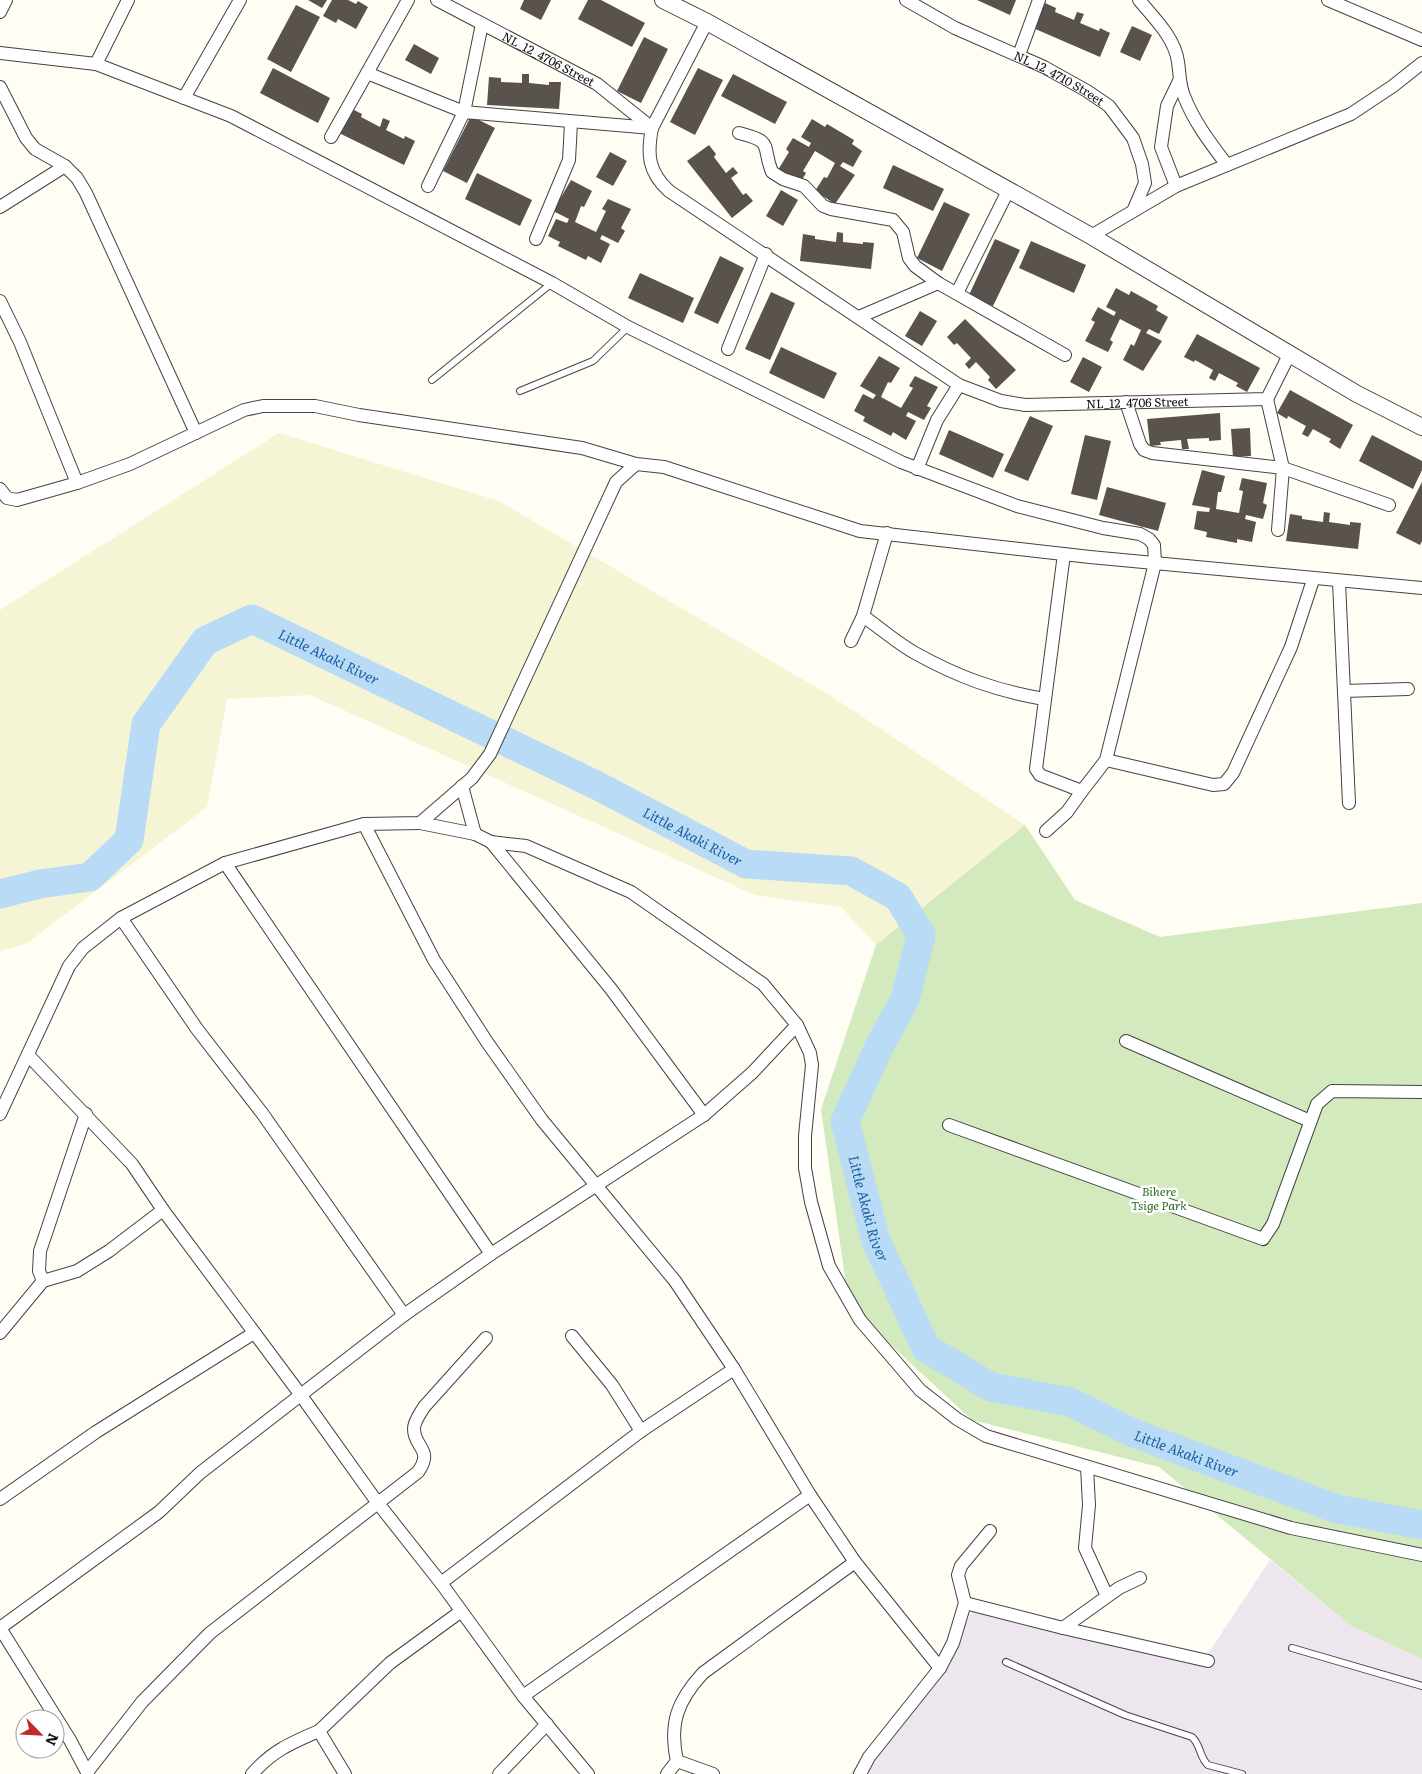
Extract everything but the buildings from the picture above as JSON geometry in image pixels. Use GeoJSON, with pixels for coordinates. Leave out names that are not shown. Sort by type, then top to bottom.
{"type":"FeatureCollection","features":[{"type":"Feature","properties":{"kind":"street"},"geometry":{"type":"LineString","coordinates":[[0,12],[6,0]]}},
{"type":"Feature","properties":{"kind":"street"},"geometry":{"type":"LineString","coordinates":[[96,64],[128,0]]}},
{"type":"Feature","properties":{"kind":"street"},"geometry":{"type":"LineString","coordinates":[[184,98],[240,0]]}},
{"type":"Feature","properties":{"kind":"street"},"geometry":{"type":"LineString","coordinates":[[331,137],[408,0]]}},
{"type":"Feature","properties":{"kind":"street","name":"NL_12_4706 Street"},"geometry":{"type":"LineString","coordinates":[[437,0],[597,84],[652,128]]}},
{"type":"Feature","properties":{"kind":"street"},"geometry":{"type":"LineString","coordinates":[[663,0],[707,22],[1091,236],[1357,394],[1422,427]]}},
{"type":"Feature","properties":{"kind":"street","name":"NL_12_4710 Street"},"geometry":{"type":"LineString","coordinates":[[906,0],[955,28],[1019,55],[1087,90],[1109,106],[1133,138],[1142,164],[1145,183],[1134,209]]}},
{"type":"Feature","properties":{"kind":"street"},"geometry":{"type":"LineString","coordinates":[[1019,55],[1039,0]]}},
{"type":"Feature","properties":{"kind":"street"},"geometry":{"type":"LineString","coordinates":[[1139,0],[1168,36],[1178,61],[1178,81],[1184,98],[1205,136],[1227,165]]}},
{"type":"Feature","properties":{"kind":"street"},"geometry":{"type":"LineString","coordinates":[[1328,0],[1422,40]]}},
{"type":"Feature","properties":{"kind":"street","name":"NL_12_4706 Street"},"geometry":{"type":"LineString","coordinates":[[707,22],[652,128],[648,147],[649,163],[661,183],[959,385],[1001,402],[1025,405],[1267,399]]}},
{"type":"Feature","properties":{"kind":"street"},"geometry":{"type":"LineString","coordinates":[[428,186],[464,112],[482,24]]}},
{"type":"Feature","properties":{"kind":"street"},"geometry":{"type":"LineString","coordinates":[[0,53],[96,64],[231,116],[552,283],[628,327],[918,469],[1017,506],[1103,528],[1140,534],[1149,539],[1154,545],[1155,563],[1106,760],[1067,812],[1046,831]]}},
{"type":"Feature","properties":{"kind":"street"},"geometry":{"type":"LineString","coordinates":[[1091,236],[1176,186],[1351,114],[1394,86],[1422,63]]}},
{"type":"Feature","properties":{"kind":"street"},"geometry":{"type":"LineString","coordinates":[[367,73],[464,112],[571,123],[652,128]]}},
{"type":"Feature","properties":{"kind":"street"},"geometry":{"type":"LineString","coordinates":[[1176,186],[1161,147],[1167,106],[1178,81]]}},
{"type":"Feature","properties":{"kind":"street"},"geometry":{"type":"LineString","coordinates":[[0,87],[26,138],[35,149],[65,166],[77,178],[196,433]]}},
{"type":"Feature","properties":{"kind":"street"},"geometry":{"type":"LineString","coordinates":[[536,240],[569,160],[571,123]]}},
{"type":"Feature","properties":{"kind":"street"},"geometry":{"type":"LineString","coordinates":[[739,133],[758,138],[764,143],[768,148],[772,172],[783,180],[809,190],[823,206],[893,220],[903,232],[909,258],[915,266],[938,284],[1065,355]]}},
{"type":"Feature","properties":{"kind":"street"},"geometry":{"type":"LineString","coordinates":[[0,207],[65,166]]}},
{"type":"Feature","properties":{"kind":"street"},"geometry":{"type":"LineString","coordinates":[[957,293],[1008,191]]}},
{"type":"Feature","properties":{"kind":"street"},"geometry":{"type":"LineString","coordinates":[[728,349],[766,254]]}},
{"type":"Feature","properties":{"kind":"street"},"geometry":{"type":"LineString","coordinates":[[859,317],[938,284]]}},
{"type":"Feature","properties":{"kind":"street"},"geometry":{"type":"LineString","coordinates":[[0,300],[20,342],[77,483]]}},
{"type":"Feature","properties":{"kind":"street"},"geometry":{"type":"LineString","coordinates":[[1278,530],[1283,468],[1267,399],[1290,353]]}},
{"type":"Feature","properties":{"kind":"street"},"geometry":{"type":"LineString","coordinates":[[918,469],[937,420],[959,385]]}},
{"type":"Feature","properties":{"kind":"street"},"geometry":{"type":"LineString","coordinates":[[1126,402],[1140,444],[1144,450],[1152,454],[1283,468],[1389,505]]}},
{"type":"Feature","properties":{"kind":"street"},"geometry":{"type":"LineString","coordinates":[[0,489],[7,498],[17,500],[77,483],[130,464],[244,410],[263,406],[315,406],[359,416],[582,448],[636,464],[664,467],[851,529],[1313,580],[1422,588]]}},
{"type":"Feature","properties":{"kind":"street"},"geometry":{"type":"LineString","coordinates":[[420,823],[477,772],[490,754],[616,482],[636,464]]}},
{"type":"Feature","properties":{"kind":"street"},"geometry":{"type":"LineString","coordinates":[[851,641],[862,616],[887,533]]}},
{"type":"Feature","properties":{"kind":"street"},"geometry":{"type":"LineString","coordinates":[[1064,554],[1036,771],[1082,790]]}},
{"type":"Feature","properties":{"kind":"street"},"geometry":{"type":"LineString","coordinates":[[1106,760],[1213,785],[1224,784],[1233,773],[1273,689],[1291,647],[1313,580]]}},
{"type":"Feature","properties":{"kind":"street"},"geometry":{"type":"LineString","coordinates":[[1338,582],[1349,803]]}},
{"type":"Feature","properties":{"kind":"street"},"geometry":{"type":"LineString","coordinates":[[862,616],[914,652],[940,666],[993,689],[1044,699]]}},
{"type":"Feature","properties":{"kind":"street"},"geometry":{"type":"LineString","coordinates":[[1344,691],[1408,689]]}},
{"type":"Feature","properties":{"kind":"street"},"geometry":{"type":"LineString","coordinates":[[462,786],[475,834]]}},
{"type":"Feature","properties":{"kind":"street"},"geometry":{"type":"LineString","coordinates":[[0,1114],[69,966],[83,948],[121,918],[225,863],[364,824],[420,823],[475,834],[491,842],[526,846],[631,892],[763,984],[797,1025],[810,1053],[812,1065],[805,1136],[805,1168],[811,1202],[830,1266],[860,1320],[920,1390],[971,1429],[986,1436],[1291,1528],[1422,1555]]}},
{"type":"Feature","properties":{"kind":"street"},"geometry":{"type":"LineString","coordinates":[[364,824],[434,960],[487,1042],[542,1120],[675,1282],[734,1369],[810,1495],[855,1562],[940,1668]]}},
{"type":"Feature","properties":{"kind":"street"},"geometry":{"type":"LineString","coordinates":[[491,842],[611,989],[704,1115]]}},
{"type":"Feature","properties":{"kind":"street"},"geometry":{"type":"LineString","coordinates":[[225,863],[492,1254]]}},
{"type":"Feature","properties":{"kind":"street"},"geometry":{"type":"LineString","coordinates":[[121,918],[197,1029],[262,1113],[404,1315]]}},
{"type":"Feature","properties":{"kind":"street"},"geometry":{"type":"LineString","coordinates":[[486,1338],[416,1419],[414,1429],[425,1454],[424,1463],[418,1472],[377,1502],[210,1634],[142,1702],[88,1772],[0,1628],[159,1512],[200,1473],[404,1315],[492,1254],[704,1115],[752,1073],[797,1025]]}},
{"type":"Feature","properties":{"kind":"street"},"geometry":{"type":"LineString","coordinates":[[1126,1041],[1310,1121]]}},
{"type":"Feature","properties":{"kind":"street"},"geometry":{"type":"LineString","coordinates":[[28,1055],[132,1164],[163,1210],[300,1394],[377,1502],[440,1583],[523,1696],[588,1774]]}},
{"type":"Feature","properties":{"kind":"street"},"geometry":{"type":"LineString","coordinates":[[949,1125],[1263,1239],[1273,1224],[1317,1104],[1332,1091],[1421,1092]]}},
{"type":"Feature","properties":{"kind":"street"},"geometry":{"type":"LineString","coordinates":[[43,1280],[39,1271],[40,1252],[86,1114]]}},
{"type":"Feature","properties":{"kind":"street"},"geometry":{"type":"LineString","coordinates":[[0,1333],[43,1280],[77,1271],[109,1251],[163,1210]]}},
{"type":"Feature","properties":{"kind":"street"},"geometry":{"type":"LineString","coordinates":[[0,1498],[96,1432],[254,1333]]}},
{"type":"Feature","properties":{"kind":"street"},"geometry":{"type":"LineString","coordinates":[[572,1336],[612,1385],[641,1431]]}},
{"type":"Feature","properties":{"kind":"street"},"geometry":{"type":"LineString","coordinates":[[440,1583],[641,1431],[734,1369]]}},
{"type":"Feature","properties":{"kind":"street"},"geometry":{"type":"LineString","coordinates":[[1088,1467],[1089,1505],[1085,1548],[1107,1596]]}},
{"type":"Feature","properties":{"kind":"street"},"geometry":{"type":"LineString","coordinates":[[523,1696],[810,1495]]}},
{"type":"Feature","properties":{"kind":"street"},"geometry":{"type":"LineString","coordinates":[[860,1774],[869,1757],[940,1668],[953,1643],[965,1603],[958,1575],[961,1566],[990,1531]]}},
{"type":"Feature","properties":{"kind":"street"},"geometry":{"type":"LineString","coordinates":[[677,1762],[672,1740],[675,1719],[689,1688],[698,1678],[855,1562]]}},
{"type":"Feature","properties":{"kind":"street"},"geometry":{"type":"LineString","coordinates":[[1064,1628],[1107,1596],[1140,1578]]}},
{"type":"Feature","properties":{"kind":"street"},"geometry":{"type":"LineString","coordinates":[[965,1603],[1208,1661]]}},
{"type":"Feature","properties":{"kind":"street"},"geometry":{"type":"LineString","coordinates":[[252,1774],[276,1750],[319,1731],[390,1663],[460,1612]]}},
{"type":"Feature","properties":{"kind":"street"},"geometry":{"type":"LineString","coordinates":[[498,1774],[547,1724]]}},
{"type":"Feature","properties":{"kind":"street"},"geometry":{"type":"LineString","coordinates":[[319,1731],[345,1774]]}},
{"type":"Feature","properties":{"kind":"street"},"geometry":{"type":"LineString","coordinates":[[667,1774],[677,1762]]}},
{"type":"Feature","properties":{"kind":"street"},"geometry":{"type":"LineString","coordinates":[[677,1762],[713,1774]]}},
{"type":"Feature","properties":{"kind":"lane"},"geometry":{"type":"LineString","coordinates":[[432,380],[552,283]]}},
{"type":"Feature","properties":{"kind":"lane"},"geometry":{"type":"LineString","coordinates":[[520,391],[593,361],[628,327]]}},
{"type":"Feature","properties":{"kind":"lane"},"geometry":{"type":"LineString","coordinates":[[1292,1648],[1422,1686]]}},
{"type":"Feature","properties":{"kind":"lane"},"geometry":{"type":"LineString","coordinates":[[1006,1662],[1126,1715],[1192,1737],[1198,1742],[1204,1761],[1208,1765],[1242,1774]]}},
{"type":"Feature","properties":{"kind":"shaded area"},"geometry":{"type":"Polygon","coordinates":[[[1270,1560],[1351,1626],[1422,1659],[1422,1774],[849,1774],[942,1677],[972,1611],[1207,1655],[1270,1560]]]}},
{"type":"Feature","properties":{"kind":"green space"},"geometry":{"type":"Polygon","coordinates":[[[279,433],[499,501],[831,696],[1025,825],[876,945],[841,907],[755,895],[310,695],[227,699],[207,807],[26,944],[0,951],[0,610],[279,433]]]}},
{"type":"Feature","properties":{"kind":"green space","name":"Bihere Tsige Park"},"geometry":{"type":"Polygon","coordinates":[[[1025,825],[1075,900],[1160,937],[1422,903],[1422,1659],[1351,1626],[1159,1467],[972,1420],[849,1306],[821,1109],[876,945],[1025,825]]]}},
{"type":"Feature","properties":{"kind":"waterway","name":"Little Akaki River"},"geometry":{"type":"LineString","coordinates":[[0,894],[40,884],[90,877],[129,840],[146,724],[205,641],[252,619],[598,786],[746,864],[851,871],[898,897],[921,935],[905,999],[879,1047],[845,1121],[876,1241],[926,1348],[991,1387],[1070,1402],[1133,1433],[1337,1509],[1422,1525]]}}]}
